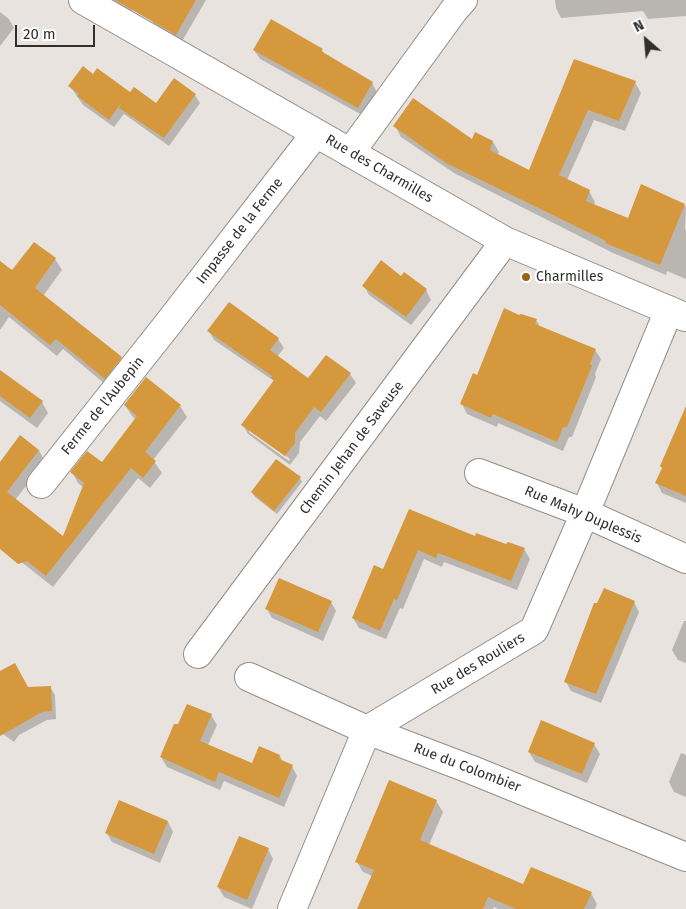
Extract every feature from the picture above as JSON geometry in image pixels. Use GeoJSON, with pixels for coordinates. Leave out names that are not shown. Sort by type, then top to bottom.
{"type":"FeatureCollection","features":[{"type":"Feature","properties":{"kind":"street","name":"Rue des Charmilles"},"geometry":{"type":"LineString","coordinates":[[83,0],[505,241],[678,314]]}},
{"type":"Feature","properties":{"kind":"street"},"geometry":{"type":"LineString","coordinates":[[350,153],[463,0]]}},
{"type":"Feature","properties":{"kind":"street","name":"Impasse de la Ferme"},"geometry":{"type":"LineString","coordinates":[[164,329],[316,134]]}},
{"type":"Feature","properties":{"kind":"street","name":"Chemin Jehan de Saveuse"},"geometry":{"type":"LineString","coordinates":[[198,654],[505,241]]}},
{"type":"Feature","properties":{"kind":"street","name":"Rue des Rouliers"},"geometry":{"type":"LineString","coordinates":[[368,730],[534,630],[585,513],[678,314]]}},
{"type":"Feature","properties":{"kind":"street","name":"Ferme de l'Aubepin"},"geometry":{"type":"LineString","coordinates":[[41,484],[164,329]]}},
{"type":"Feature","properties":{"kind":"street","name":"Rue Mahy Duplessis"},"geometry":{"type":"LineString","coordinates":[[479,473],[585,513],[686,559]]}},
{"type":"Feature","properties":{"kind":"street","name":"Rue du Colombier"},"geometry":{"type":"LineString","coordinates":[[249,677],[368,730],[686,856]]}},
{"type":"Feature","properties":{"kind":"street"},"geometry":{"type":"LineString","coordinates":[[292,909],[368,730]]}},
{"type":"Feature","properties":{"kind":"building"},"geometry":{"type":"Polygon","coordinates":[[[115,0],[196,0],[176,35],[115,0]]]}},
{"type":"Feature","properties":{"kind":"building"},"geometry":{"type":"Polygon","coordinates":[[[271,19],[323,49],[321,51],[373,82],[358,108],[253,50],[271,19]]]}},
{"type":"Feature","properties":{"kind":"building"},"geometry":{"type":"Polygon","coordinates":[[[574,59],[636,81],[619,121],[588,110],[559,175],[590,190],[586,201],[628,218],[641,184],[685,204],[660,265],[605,243],[606,241],[446,163],[393,126],[413,98],[472,139],[475,132],[493,141],[490,150],[529,170],[574,59]]]}},
{"type":"Feature","properties":{"kind":"building"},"geometry":{"type":"Polygon","coordinates":[[[83,66],[93,74],[97,68],[130,92],[134,87],[156,103],[174,78],[196,94],[164,138],[119,108],[122,102],[109,120],[77,96],[79,94],[68,86],[83,66]]]}},
{"type":"Feature","properties":{"kind":"building"},"geometry":{"type":"Polygon","coordinates":[[[34,242],[56,258],[35,288],[122,357],[105,379],[56,339],[50,345],[0,305],[0,261],[12,270],[34,242]]]}},
{"type":"Feature","properties":{"kind":"building"},"geometry":{"type":"Polygon","coordinates":[[[381,260],[401,276],[404,272],[427,289],[406,317],[362,286],[381,260]]]}},
{"type":"Feature","properties":{"kind":"building"},"geometry":{"type":"Polygon","coordinates":[[[229,302],[279,338],[270,350],[308,378],[326,355],[351,373],[321,412],[314,407],[295,433],[295,443],[285,456],[241,425],[274,380],[271,378],[272,376],[207,331],[229,302]]]}},
{"type":"Feature","properties":{"kind":"building"},"geometry":{"type":"Polygon","coordinates":[[[504,308],[519,315],[537,319],[535,324],[596,349],[590,364],[592,366],[567,427],[563,427],[557,442],[493,414],[491,418],[460,404],[473,373],[477,375],[504,308]]]}},
{"type":"Feature","properties":{"kind":"building"},"geometry":{"type":"Polygon","coordinates":[[[0,370],[43,401],[30,418],[0,396],[0,370]]]}},
{"type":"Feature","properties":{"kind":"building"},"geometry":{"type":"Polygon","coordinates":[[[146,377],[181,405],[145,452],[156,461],[143,478],[131,468],[46,576],[27,561],[18,564],[0,549],[0,462],[20,435],[39,450],[7,492],[63,536],[84,483],[70,472],[87,451],[102,462],[137,416],[124,405],[146,377]]]}},
{"type":"Feature","properties":{"kind":"building"},"geometry":{"type":"Polygon","coordinates":[[[686,406],[686,496],[655,483],[662,468],[660,466],[686,406]]]}},
{"type":"Feature","properties":{"kind":"building"},"geometry":{"type":"Polygon","coordinates":[[[276,459],[301,477],[274,511],[251,492],[276,459]]]}},
{"type":"Feature","properties":{"kind":"building"},"geometry":{"type":"Polygon","coordinates":[[[409,509],[475,536],[476,533],[506,544],[508,542],[525,548],[511,581],[438,553],[436,558],[418,550],[397,600],[394,599],[380,631],[352,618],[374,565],[383,569],[409,509]]]}},
{"type":"Feature","properties":{"kind":"building"},"geometry":{"type":"Polygon","coordinates":[[[279,578],[332,601],[318,632],[265,609],[279,578]]]}},
{"type":"Feature","properties":{"kind":"building"},"geometry":{"type":"Polygon","coordinates":[[[604,588],[635,601],[596,694],[564,682],[594,603],[597,603],[604,588]]]}},
{"type":"Feature","properties":{"kind":"building"},"geometry":{"type":"Polygon","coordinates":[[[15,663],[28,687],[51,686],[52,711],[42,712],[0,736],[0,671],[15,663]]]}},
{"type":"Feature","properties":{"kind":"building"},"geometry":{"type":"Polygon","coordinates":[[[187,704],[212,714],[200,741],[252,763],[259,746],[280,755],[279,759],[293,765],[279,798],[219,772],[215,782],[160,757],[174,724],[178,724],[187,704]]]}},
{"type":"Feature","properties":{"kind":"building"},"geometry":{"type":"Polygon","coordinates":[[[541,720],[595,743],[582,774],[528,752],[541,720]]]}},
{"type":"Feature","properties":{"kind":"building"},"geometry":{"type":"Polygon","coordinates":[[[389,780],[437,800],[420,840],[523,884],[531,867],[592,892],[584,909],[516,909],[488,897],[483,909],[357,909],[374,870],[355,862],[389,780]]]}},
{"type":"Feature","properties":{"kind":"building"},"geometry":{"type":"Polygon","coordinates":[[[119,800],[168,821],[154,854],[105,833],[119,800]]]}},
{"type":"Feature","properties":{"kind":"building"},"geometry":{"type":"Polygon","coordinates":[[[239,836],[269,848],[247,900],[217,887],[239,836]]]}},
{"type":"Feature","properties":{"kind":"place","name":"Charmilles"},"geometry":{"type":"Point","coordinates":[526,277]}}]}
